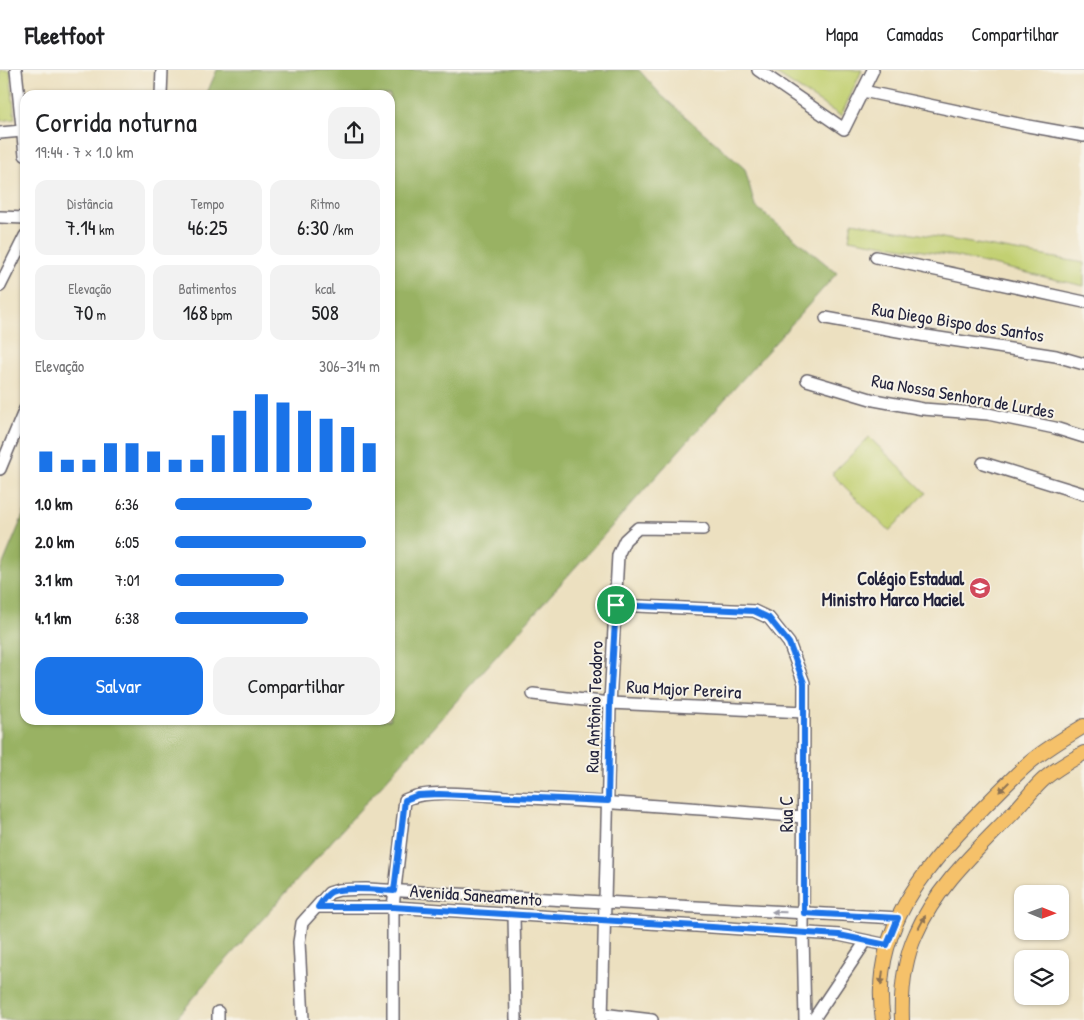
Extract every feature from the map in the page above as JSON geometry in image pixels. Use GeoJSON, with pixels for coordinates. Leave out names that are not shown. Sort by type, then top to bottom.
{"type":"FeatureCollection","features":[{"type":"Feature","properties":{"kind":"main road"},"geometry":{"type":"LineString","coordinates":[[882,1020],[880,989],[887,945],[898,918],[924,872],[1028,763],[1084,726]]}},
{"type":"Feature","properties":{"kind":"main road"},"geometry":{"type":"LineString","coordinates":[[1057,743],[1057,756],[1067,762]]}},
{"type":"Feature","properties":{"kind":"main road"},"geometry":{"type":"LineString","coordinates":[[902,1020],[904,976],[909,952],[915,935],[933,902],[973,854],[1042,780],[1067,762],[1084,753]]}},
{"type":"Feature","properties":{"kind":"main road"},"geometry":{"type":"LineString","coordinates":[[1028,763],[1038,768],[1042,780]]}},
{"type":"Feature","properties":{"kind":"street"},"geometry":{"type":"LineString","coordinates":[[16,70],[20,111]]}},
{"type":"Feature","properties":{"kind":"street"},"geometry":{"type":"LineString","coordinates":[[161,90],[162,70]]}},
{"type":"Feature","properties":{"kind":"street"},"geometry":{"type":"LineString","coordinates":[[758,70],[844,129],[873,70]]}},
{"type":"Feature","properties":{"kind":"street"},"geometry":{"type":"LineString","coordinates":[[863,91],[1084,136]]}},
{"type":"Feature","properties":{"kind":"street"},"geometry":{"type":"LineString","coordinates":[[0,133],[20,131]]}},
{"type":"Feature","properties":{"kind":"street"},"geometry":{"type":"LineString","coordinates":[[0,216],[20,218]]}},
{"type":"Feature","properties":{"kind":"street"},"geometry":{"type":"LineString","coordinates":[[0,286],[20,246]]}},
{"type":"Feature","properties":{"kind":"street"},"geometry":{"type":"LineString","coordinates":[[876,257],[1084,302]]}},
{"type":"Feature","properties":{"kind":"street","name":"Rua Diego Bispo dos Santos"},"geometry":{"type":"LineString","coordinates":[[826,318],[1056,356],[1084,364]]}},
{"type":"Feature","properties":{"kind":"street","name":"Rua Nossa Senhora de Lurdes"},"geometry":{"type":"LineString","coordinates":[[807,380],[874,400],[923,409],[988,414],[1056,428],[1084,437]]}},
{"type":"Feature","properties":{"kind":"street"},"geometry":{"type":"LineString","coordinates":[[0,469],[20,421]]}},
{"type":"Feature","properties":{"kind":"street"},"geometry":{"type":"LineString","coordinates":[[983,462],[1084,494]]}},
{"type":"Feature","properties":{"kind":"street","name":"Rua Antônio Teodoro"},"geometry":{"type":"LineString","coordinates":[[602,1017],[610,703],[618,556],[625,540],[638,528],[703,529]]}},
{"type":"Feature","properties":{"kind":"street","name":"Rua C"},"geometry":{"type":"LineString","coordinates":[[616,605],[740,610],[760,613],[769,618],[789,643],[804,683],[803,934],[806,1020]]}},
{"type":"Feature","properties":{"kind":"street","name":"Rua Major Pereira"},"geometry":{"type":"LineString","coordinates":[[533,694],[610,703],[804,712]]}},
{"type":"Feature","properties":{"kind":"street"},"geometry":{"type":"LineString","coordinates":[[393,1020],[393,907],[405,800],[418,795],[439,794],[608,801],[803,817]]}},
{"type":"Feature","properties":{"kind":"street","name":"Avenida Saneamento"},"geometry":{"type":"LineString","coordinates":[[318,907],[334,891],[366,889],[898,918]]}},
{"type":"Feature","properties":{"kind":"street"},"geometry":{"type":"LineString","coordinates":[[303,1020],[300,932],[304,920],[318,907]]}},
{"type":"Feature","properties":{"kind":"street","name":"Avenida Saneamento"},"geometry":{"type":"LineString","coordinates":[[318,907],[393,907],[839,935],[887,945]]}},
{"type":"Feature","properties":{"kind":"street"},"geometry":{"type":"LineString","coordinates":[[712,909],[712,927]]}},
{"type":"Feature","properties":{"kind":"street"},"geometry":{"type":"LineString","coordinates":[[514,915],[516,1019]]}},
{"type":"Feature","properties":{"kind":"street"},"geometry":{"type":"LineString","coordinates":[[813,1020],[866,941]]}},
{"type":"Feature","properties":{"kind":"street"},"geometry":{"type":"LineString","coordinates":[[602,1017],[652,1020]]}},
{"type":"Feature","properties":{"kind":"green space"},"geometry":{"type":"Polygon","coordinates":[[[0,70],[10,70],[15,119],[0,121],[0,70]]]}},
{"type":"Feature","properties":{"kind":"green space"},"geometry":{"type":"Polygon","coordinates":[[[217,70],[639,70],[661,95],[745,169],[755,206],[837,273],[175,1020],[0,1020],[0,571],[20,523],[20,725],[395,725],[395,90],[208,90],[217,70]]]}},
{"type":"Feature","properties":{"kind":"green space"},"geometry":{"type":"Polygon","coordinates":[[[770,70],[862,70],[841,116],[770,70]]]}},
{"type":"Feature","properties":{"kind":"green space"},"geometry":{"type":"Polygon","coordinates":[[[852,222],[1084,263],[1084,286],[954,256],[849,239],[852,222]]]}},
{"type":"Feature","properties":{"kind":"green space"},"geometry":{"type":"Polygon","coordinates":[[[869,437],[926,493],[889,531],[832,474],[869,437]]]}},
{"type":"Feature","properties":{"kind":"place","name":"Colégio Estadual Ministro Marco Maciel"},"geometry":{"type":"Point","coordinates":[980,588]}},
{"type":"Feature","properties":{"kind":"route"},"geometry":{"type":"LineString","coordinates":[[616,605],[754,611],[769,618],[789,643],[804,683],[804,913],[898,918],[887,945],[839,935],[393,907],[318,907],[334,891],[366,889],[394,891],[405,800],[411,796],[439,794],[608,801],[610,703],[616,605]]}}]}
